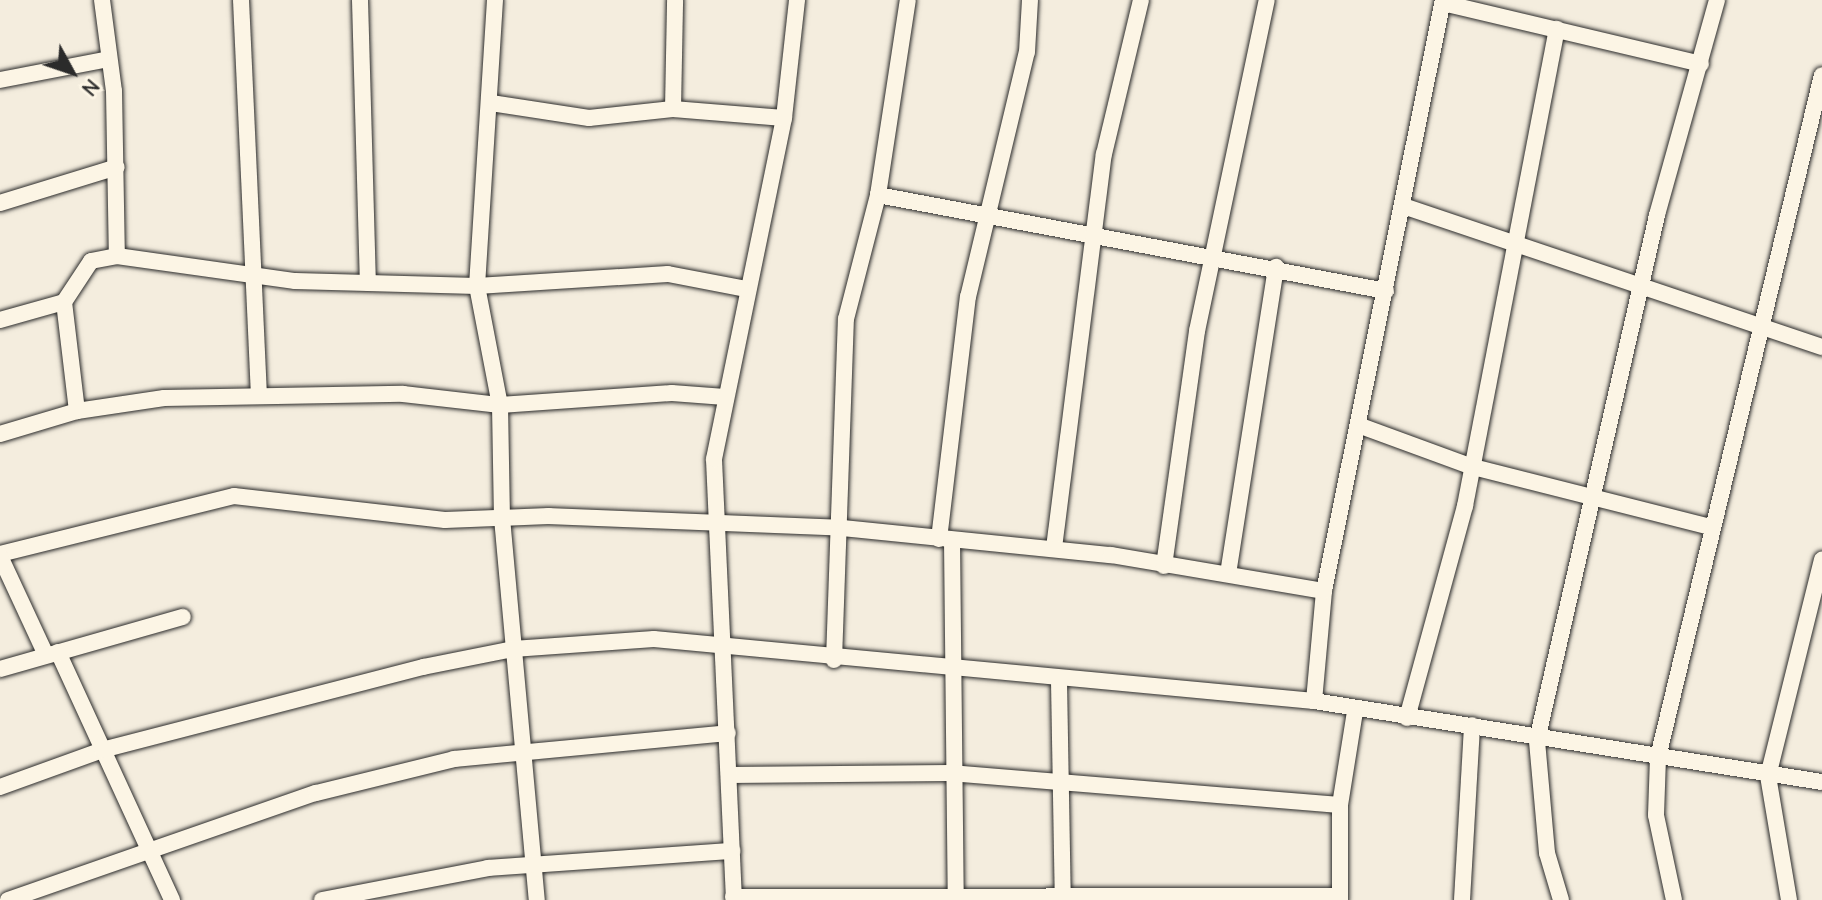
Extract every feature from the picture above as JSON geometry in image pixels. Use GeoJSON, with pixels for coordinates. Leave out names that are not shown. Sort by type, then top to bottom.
{"type":"FeatureCollection","features":[{"type":"Feature","properties":{"kind":"street"},"geometry":{"type":"LineString","coordinates":[[102,0],[117,167],[117,256]]}},
{"type":"Feature","properties":{"kind":"street"},"geometry":{"type":"LineString","coordinates":[[241,0],[257,277],[259,396]]}},
{"type":"Feature","properties":{"kind":"street"},"geometry":{"type":"LineString","coordinates":[[360,0],[368,283]]}},
{"type":"Feature","properties":{"kind":"street"},"geometry":{"type":"LineString","coordinates":[[495,0],[491,103],[477,286],[500,405],[502,518],[513,649],[528,753],[537,900]]}},
{"type":"Feature","properties":{"kind":"street"},"geometry":{"type":"LineString","coordinates":[[673,109],[675,0]]}},
{"type":"Feature","properties":{"kind":"street"},"geometry":{"type":"LineString","coordinates":[[797,0],[784,118],[746,289],[714,459],[726,644],[733,898],[1340,898],[1340,805],[1355,711]]}},
{"type":"Feature","properties":{"kind":"street"},"geometry":{"type":"LineString","coordinates":[[834,660],[843,528],[846,319],[878,195],[908,0]]}},
{"type":"Feature","properties":{"kind":"street"},"geometry":{"type":"LineString","coordinates":[[956,899],[945,540],[986,212],[1027,52],[1030,0]]}},
{"type":"Feature","properties":{"kind":"street"},"geometry":{"type":"LineString","coordinates":[[1054,548],[1093,233],[1141,0]]}},
{"type":"Feature","properties":{"kind":"street"},"geometry":{"type":"LineString","coordinates":[[1164,566],[1212,255],[1267,0]]}},
{"type":"Feature","properties":{"kind":"street"},"geometry":{"type":"LineString","coordinates":[[1561,900],[1547,853],[1537,740],[1642,289],[1717,0]]}},
{"type":"Feature","properties":{"kind":"street"},"geometry":{"type":"LineString","coordinates":[[1314,701],[1324,591],[1406,207],[1443,2],[1701,64]]}},
{"type":"Feature","properties":{"kind":"street"},"geometry":{"type":"LineString","coordinates":[[1407,718],[1473,467],[1557,29]]}},
{"type":"Feature","properties":{"kind":"street"},"geometry":{"type":"LineString","coordinates":[[0,80],[109,59]]}},
{"type":"Feature","properties":{"kind":"street"},"geometry":{"type":"LineString","coordinates":[[1674,900],[1656,815],[1658,757],[1710,527],[1822,75]]}},
{"type":"Feature","properties":{"kind":"street"},"geometry":{"type":"LineString","coordinates":[[491,103],[589,118],[673,109],[784,118]]}},
{"type":"Feature","properties":{"kind":"street"},"geometry":{"type":"LineString","coordinates":[[0,203],[117,167]]}},
{"type":"Feature","properties":{"kind":"street"},"geometry":{"type":"LineString","coordinates":[[878,195],[986,212],[1386,291]]}},
{"type":"Feature","properties":{"kind":"street"},"geometry":{"type":"LineString","coordinates":[[1406,207],[1516,248],[1822,347]]}},
{"type":"Feature","properties":{"kind":"street"},"geometry":{"type":"LineString","coordinates":[[77,411],[64,302],[91,261],[117,256],[257,277],[368,283],[477,286],[614,274],[746,289]]}},
{"type":"Feature","properties":{"kind":"street"},"geometry":{"type":"LineString","coordinates":[[1228,574],[1276,267]]}},
{"type":"Feature","properties":{"kind":"street"},"geometry":{"type":"LineString","coordinates":[[0,320],[64,302]]}},
{"type":"Feature","properties":{"kind":"street"},"geometry":{"type":"LineString","coordinates":[[0,434],[77,411],[164,398],[403,394],[500,405],[672,393],[725,397]]}},
{"type":"Feature","properties":{"kind":"street"},"geometry":{"type":"LineString","coordinates":[[1358,425],[1473,467],[1592,500],[1710,527]]}},
{"type":"Feature","properties":{"kind":"street"},"geometry":{"type":"LineString","coordinates":[[172,900],[155,851],[0,555],[234,496],[383,516],[843,528],[1054,548],[1324,591]]}},
{"type":"Feature","properties":{"kind":"street"},"geometry":{"type":"LineString","coordinates":[[1789,900],[1768,776],[1822,560]]}},
{"type":"Feature","properties":{"kind":"street"},"geometry":{"type":"LineString","coordinates":[[0,669],[183,617]]}},
{"type":"Feature","properties":{"kind":"street"},"geometry":{"type":"LineString","coordinates":[[0,787],[102,750],[513,649],[654,639],[726,644],[951,673],[1314,701],[1355,711],[1472,725],[1537,740],[1822,782]]}},
{"type":"Feature","properties":{"kind":"street"},"geometry":{"type":"LineString","coordinates":[[1059,681],[1062,899]]}},
{"type":"Feature","properties":{"kind":"street"},"geometry":{"type":"LineString","coordinates":[[1462,900],[1472,725]]}},
{"type":"Feature","properties":{"kind":"street"},"geometry":{"type":"LineString","coordinates":[[8,900],[316,793],[454,759],[728,733]]}},
{"type":"Feature","properties":{"kind":"street"},"geometry":{"type":"LineString","coordinates":[[729,775],[950,773],[1340,805]]}},
{"type":"Feature","properties":{"kind":"street"},"geometry":{"type":"LineString","coordinates":[[322,900],[535,864],[732,851]]}}]}
